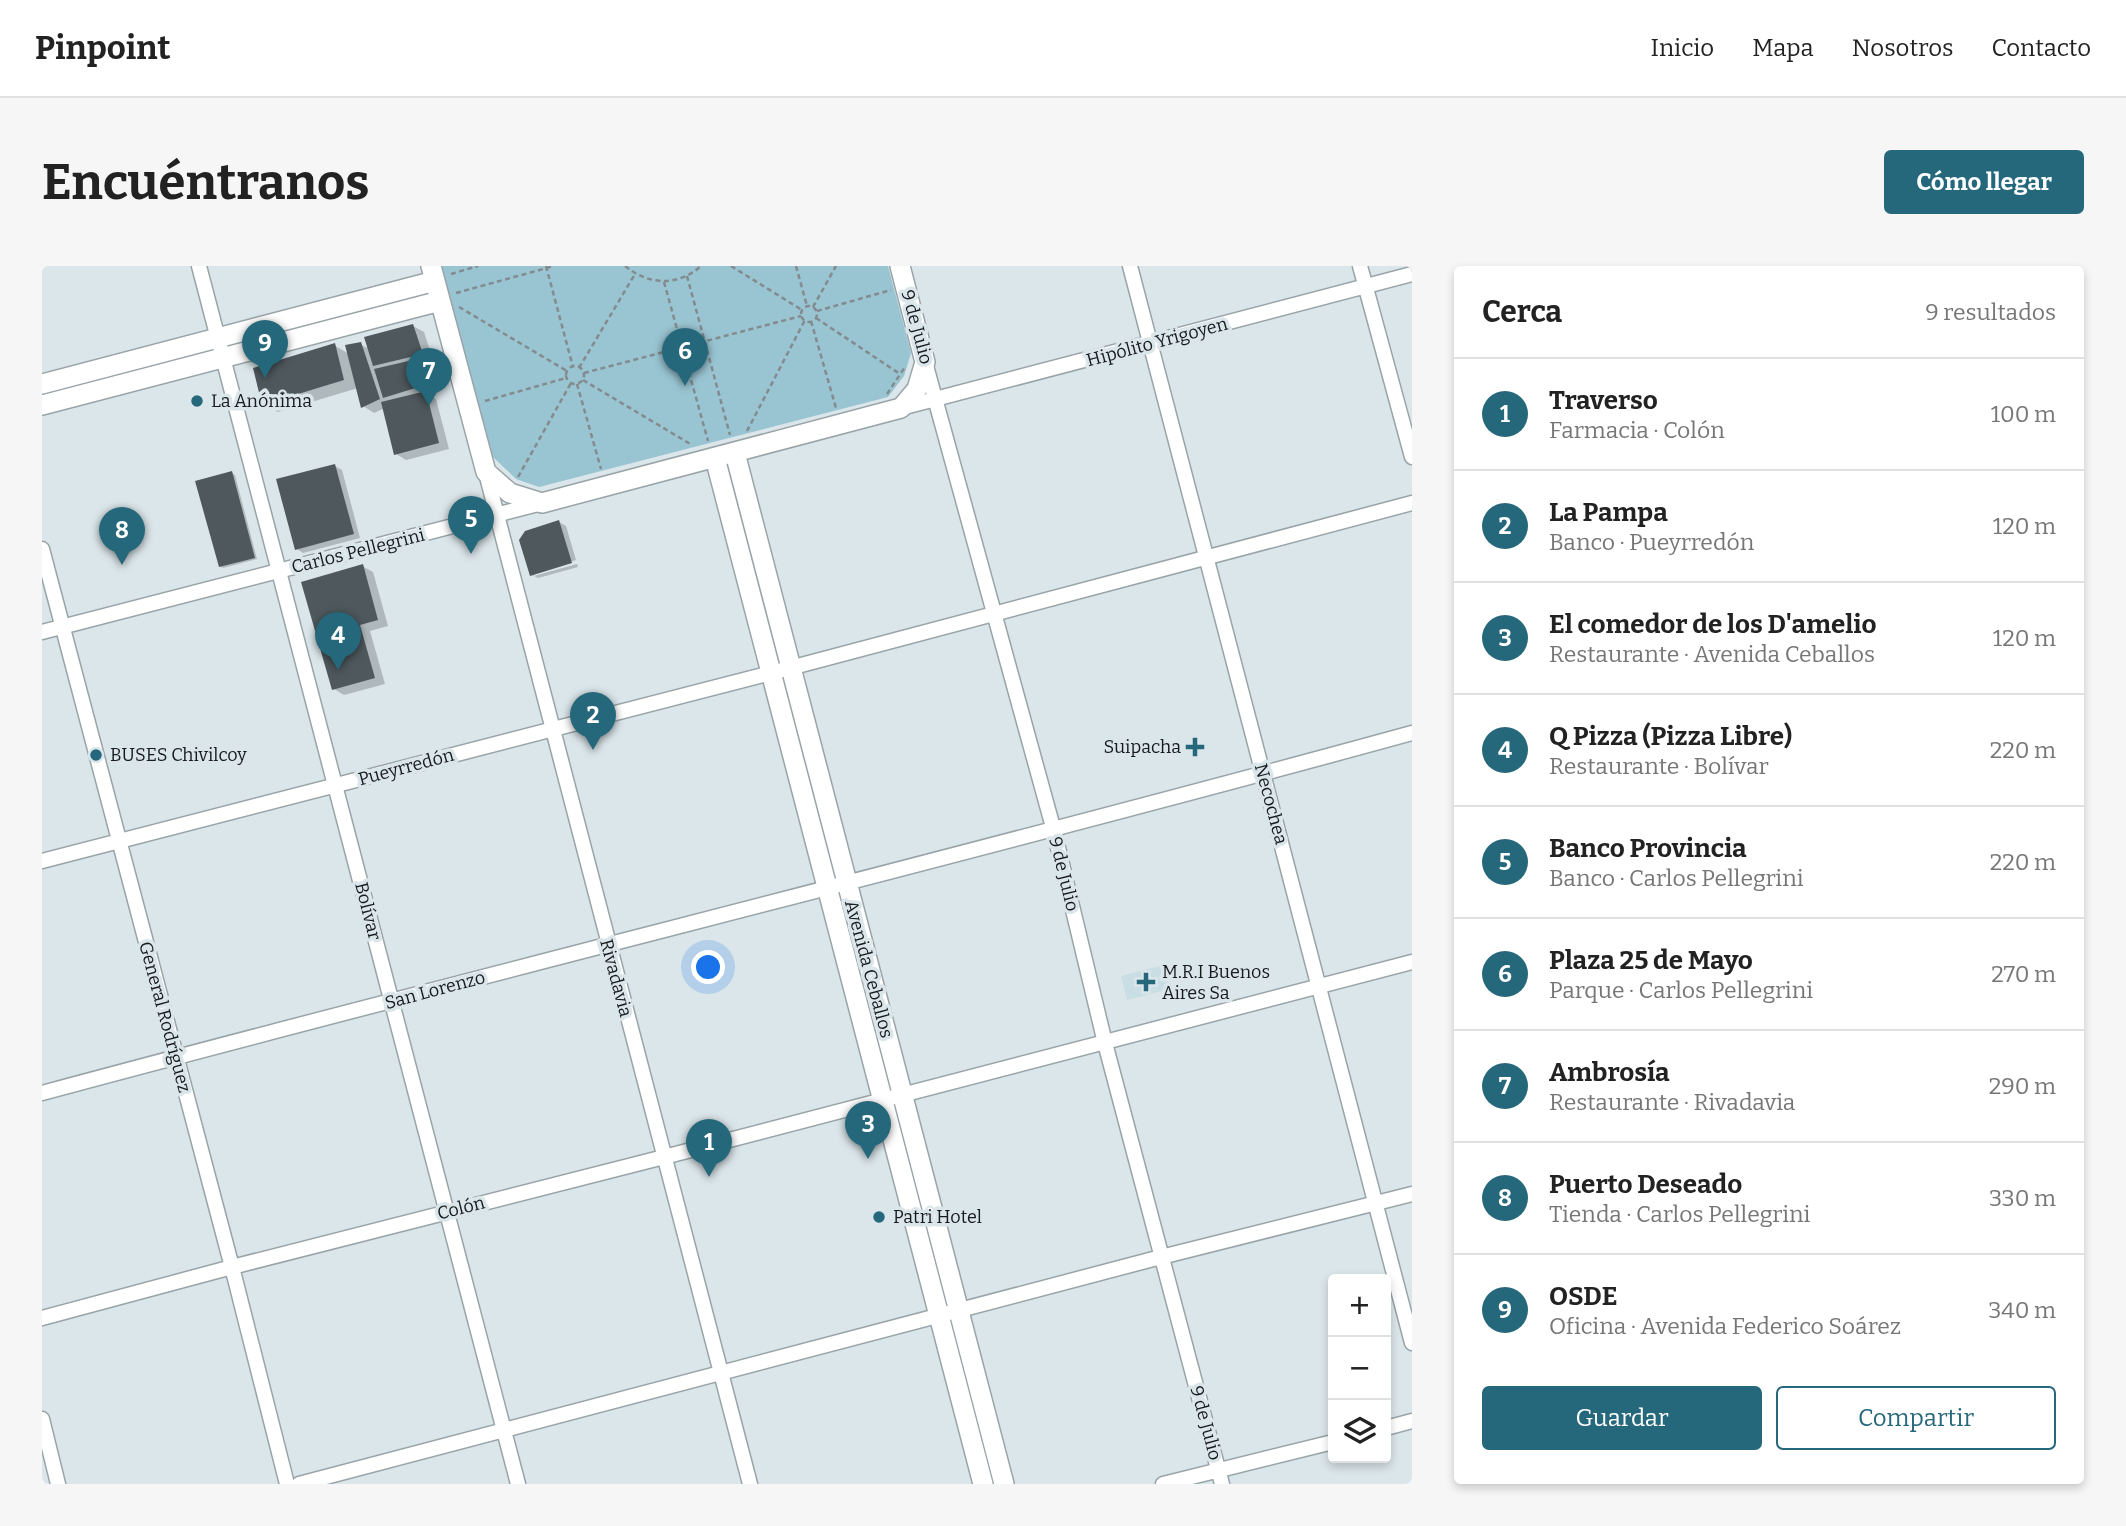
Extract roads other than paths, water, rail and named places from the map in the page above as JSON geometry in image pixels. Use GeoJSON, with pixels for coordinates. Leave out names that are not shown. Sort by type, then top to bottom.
{"type":"FeatureCollection","features":[{"type":"Feature","properties":{"kind":"main road","name":"9 de Julio"},"geometry":{"type":"LineString","coordinates":[[900,266],[925,362]]}},
{"type":"Feature","properties":{"kind":"main road"},"geometry":{"type":"LineString","coordinates":[[42,384],[218,338],[441,272]]}},
{"type":"Feature","properties":{"kind":"main road","name":"Rivadavia"},"geometry":{"type":"LineString","coordinates":[[441,272],[452,301],[486,472]]}},
{"type":"Feature","properties":{"kind":"main road"},"geometry":{"type":"LineString","coordinates":[[42,405],[452,301]]}},
{"type":"Feature","properties":{"kind":"main road"},"geometry":{"type":"LineString","coordinates":[[894,401],[917,389],[925,362]]}},
{"type":"Feature","properties":{"kind":"main road","name":"Hipólito Yrigoyen"},"geometry":{"type":"LineString","coordinates":[[711,450],[734,453],[894,401]]}},
{"type":"Feature","properties":{"kind":"main road","name":"Avenida Ceballos"},"geometry":{"type":"LineString","coordinates":[[711,450],[771,673],[902,1094],[1004,1484]]}},
{"type":"Feature","properties":{"kind":"main road","name":"Carlos Pellegrini"},"geometry":{"type":"LineString","coordinates":[[542,503],[711,450]]}},
{"type":"Feature","properties":{"kind":"main road","name":"Avenida Ceballos"},"geometry":{"type":"LineString","coordinates":[[734,453],[791,668],[881,1100],[983,1484]]}},
{"type":"Feature","properties":{"kind":"main road"},"geometry":{"type":"LineString","coordinates":[[486,472],[510,493],[542,503]]}},
{"type":"Feature","properties":{"kind":"street","name":"Bolívar"},"geometry":{"type":"LineString","coordinates":[[200,266],[518,1484]]}},
{"type":"Feature","properties":{"kind":"street","name":"Necochea"},"geometry":{"type":"LineString","coordinates":[[1130,266],[1412,1343]]}},
{"type":"Feature","properties":{"kind":"street"},"geometry":{"type":"LineString","coordinates":[[1360,266],[1412,457]]}},
{"type":"Feature","properties":{"kind":"street","name":"Hipólito Yrigoyen"},"geometry":{"type":"LineString","coordinates":[[894,401],[937,399],[1412,274]]}},
{"type":"Feature","properties":{"kind":"street","name":"9 de Julio"},"geometry":{"type":"LineString","coordinates":[[925,362],[1054,831],[1105,1042],[1220,1478]]}},
{"type":"Feature","properties":{"kind":"street","name":"Rivadavia"},"geometry":{"type":"LineString","coordinates":[[486,472],[750,1484]]}},
{"type":"Feature","properties":{"kind":"street","name":"Carlos Pellegrini"},"geometry":{"type":"LineString","coordinates":[[42,632],[542,503]]}},
{"type":"Feature","properties":{"kind":"street","name":"Pueyrredón"},"geometry":{"type":"LineString","coordinates":[[42,861],[791,668],[993,612],[1206,559],[1412,503]]}},
{"type":"Feature","properties":{"kind":"street","name":"General Rodríguez"},"geometry":{"type":"LineString","coordinates":[[42,549],[287,1484]]}},
{"type":"Feature","properties":{"kind":"street"},"geometry":{"type":"LineString","coordinates":[[837,886],[1054,831],[1412,733]]}},
{"type":"Feature","properties":{"kind":"street","name":"San Lorenzo"},"geometry":{"type":"LineString","coordinates":[[42,1093],[607,943],[837,886]]}},
{"type":"Feature","properties":{"kind":"street","name":"Colón"},"geometry":{"type":"LineString","coordinates":[[42,1318],[1412,962]]}},
{"type":"Feature","properties":{"kind":"street"},"geometry":{"type":"LineString","coordinates":[[299,1484],[1161,1257],[1412,1194]]}},
{"type":"Feature","properties":{"kind":"street"},"geometry":{"type":"LineString","coordinates":[[42,1419],[58,1484]]}},
{"type":"Feature","properties":{"kind":"street"},"geometry":{"type":"LineString","coordinates":[[1391,1427],[1412,1422]]}},
{"type":"Feature","properties":{"kind":"street"},"geometry":{"type":"LineString","coordinates":[[1163,1484],[1220,1478],[1328,1444]]}},
{"type":"Feature","properties":{"kind":"place","name":"OSDE"},"geometry":{"type":"Point","coordinates":[265,378]}},
{"type":"Feature","properties":{"kind":"place","name":"Plaza 25 de Mayo"},"geometry":{"type":"Point","coordinates":[685,386]}},
{"type":"Feature","properties":{"kind":"place","name":"La Anónima"},"geometry":{"type":"Point","coordinates":[197,401]}},
{"type":"Feature","properties":{"kind":"place","name":"Ambrosía"},"geometry":{"type":"Point","coordinates":[429,406]}},
{"type":"Feature","properties":{"kind":"place","name":"Banco Provincia"},"geometry":{"type":"Point","coordinates":[471,554]}},
{"type":"Feature","properties":{"kind":"place","name":"Puerto Deseado"},"geometry":{"type":"Point","coordinates":[122,565]}},
{"type":"Feature","properties":{"kind":"place","name":"Q Pizza (Pizza Libre)"},"geometry":{"type":"Point","coordinates":[338,670]}},
{"type":"Feature","properties":{"kind":"place","name":"Suipacha"},"geometry":{"type":"Point","coordinates":[1195,747]}},
{"type":"Feature","properties":{"kind":"place","name":"La Pampa"},"geometry":{"type":"Point","coordinates":[593,750]}},
{"type":"Feature","properties":{"kind":"place","name":"BUSES Chivilcoy"},"geometry":{"type":"Point","coordinates":[96,755]}},
{"type":"Feature","properties":{"kind":"place","name":"M.R.I Buenos Aires Sa"},"geometry":{"type":"Point","coordinates":[1146,982]}},
{"type":"Feature","properties":{"kind":"place","name":"El comedor de los D'amelio"},"geometry":{"type":"Point","coordinates":[868,1159]}},
{"type":"Feature","properties":{"kind":"place","name":"Traverso"},"geometry":{"type":"Point","coordinates":[709,1177]}},
{"type":"Feature","properties":{"kind":"place","name":"Patri Hotel"},"geometry":{"type":"Point","coordinates":[879,1217]}}]}
